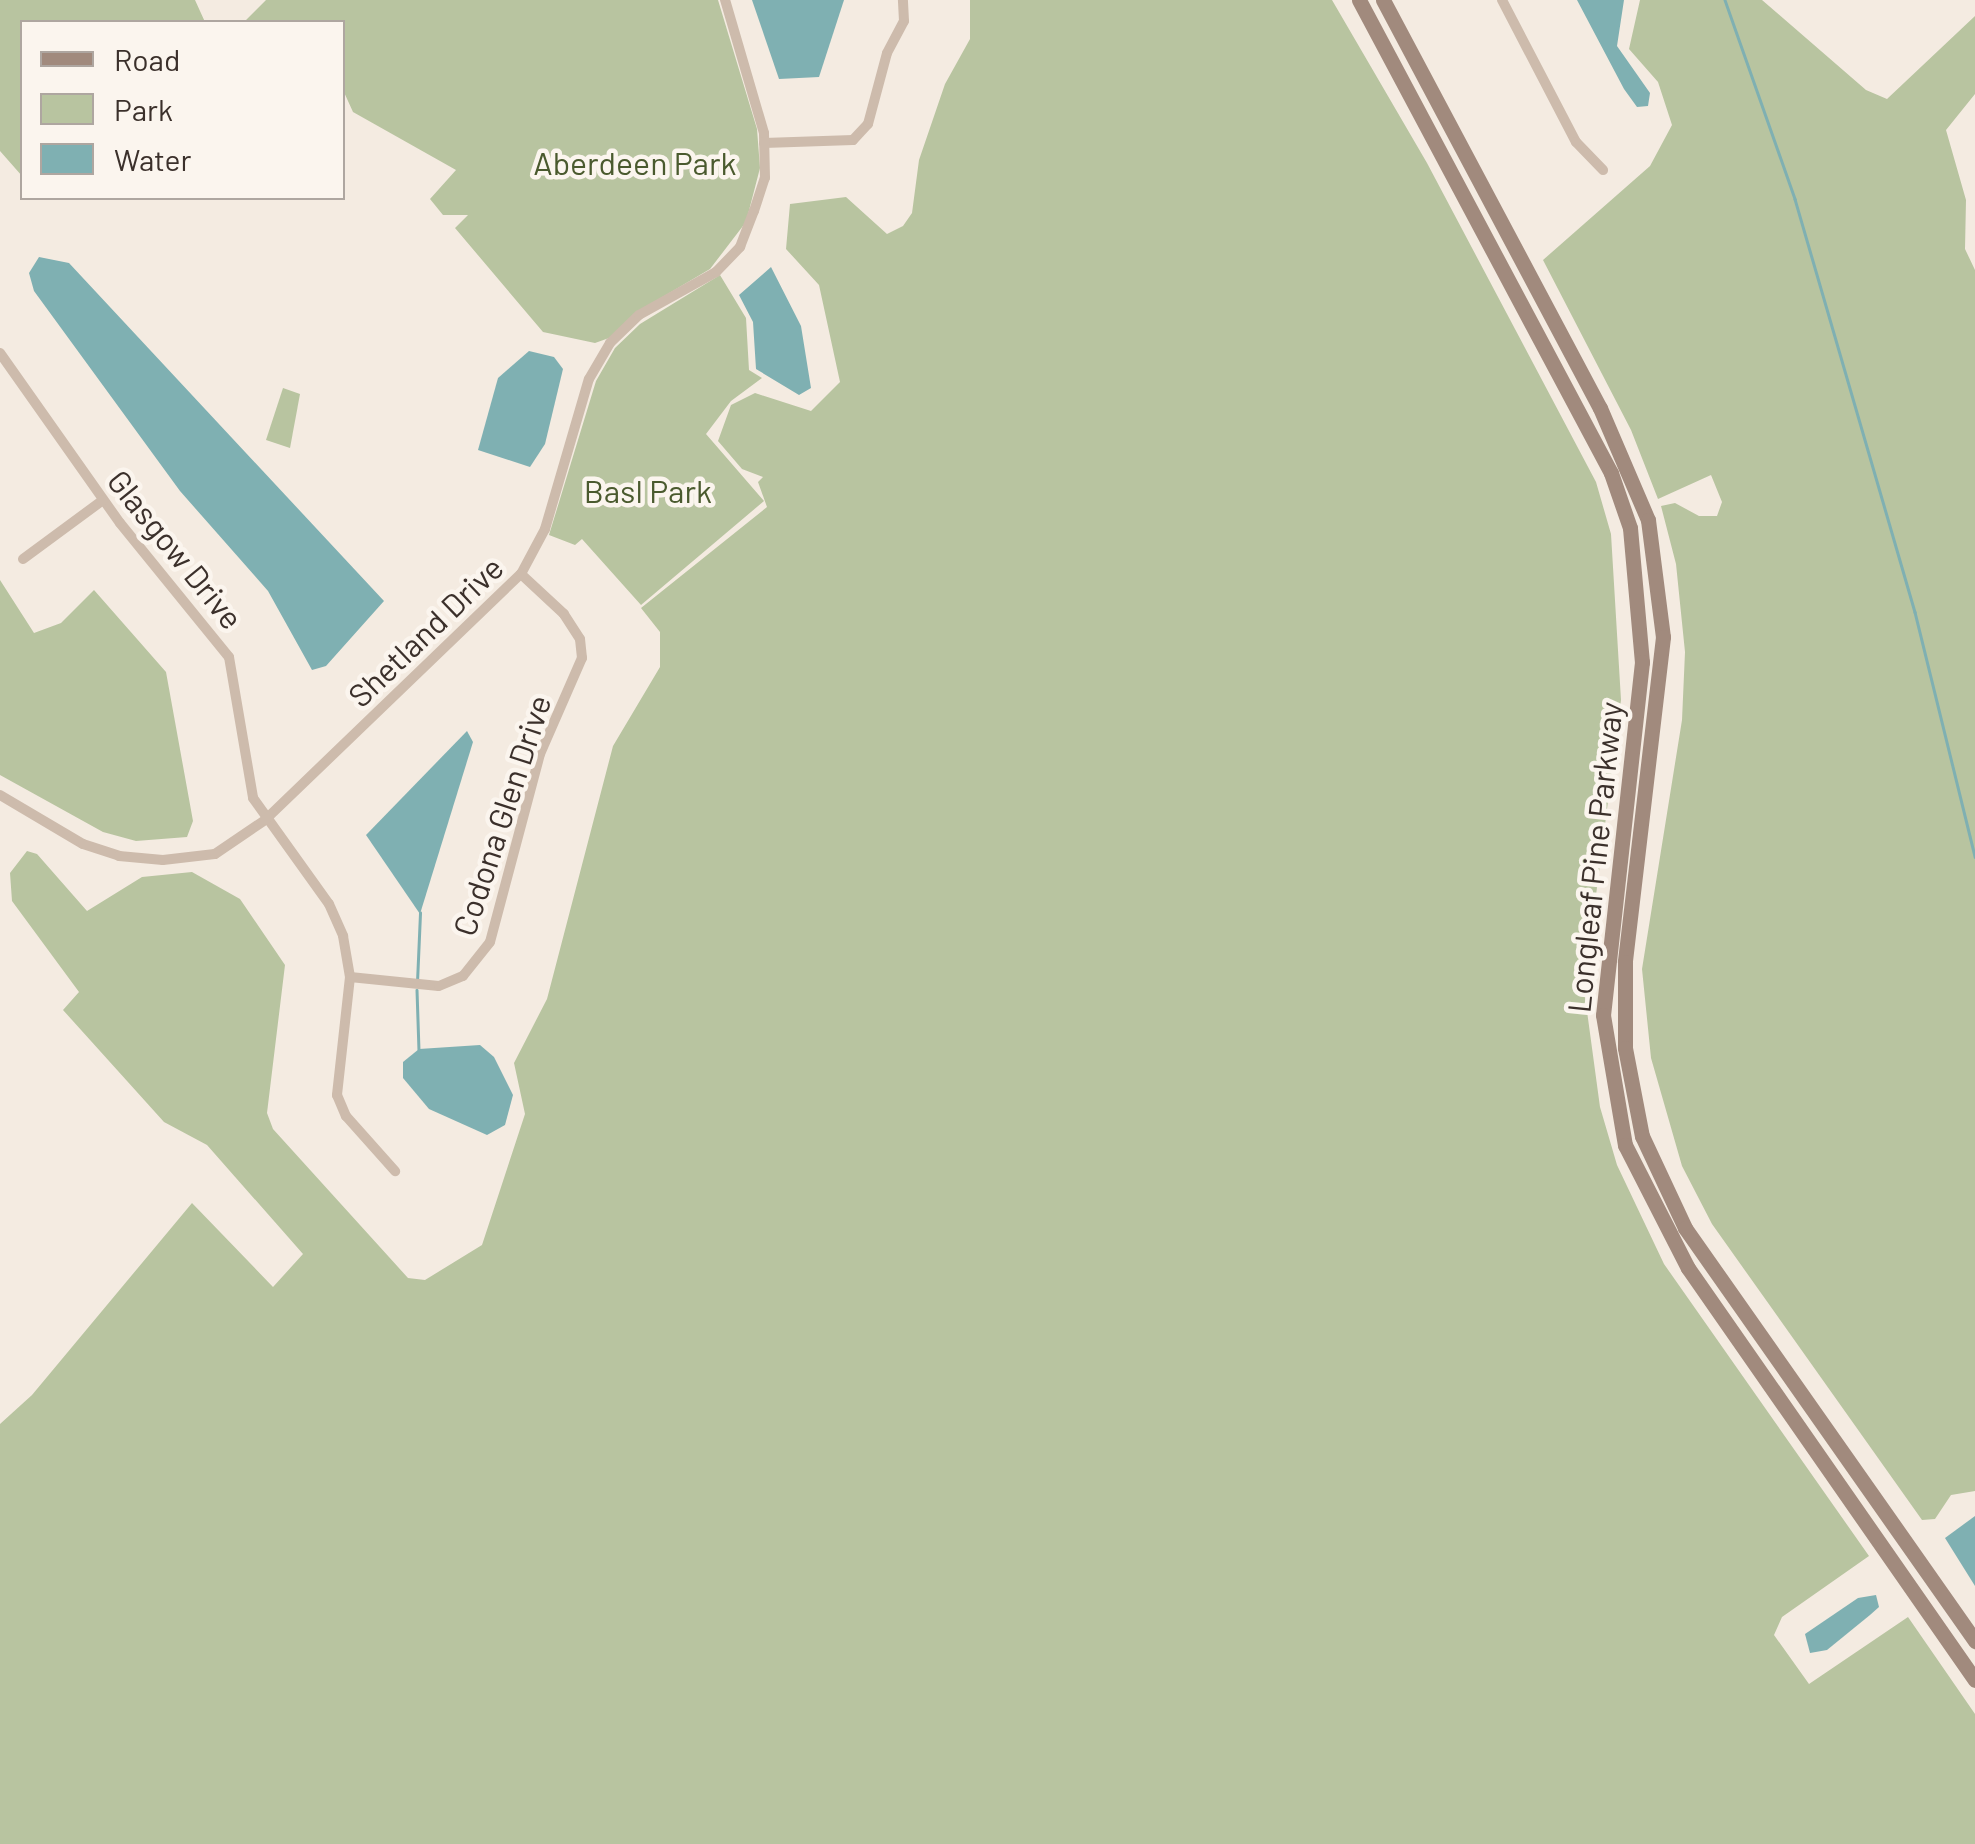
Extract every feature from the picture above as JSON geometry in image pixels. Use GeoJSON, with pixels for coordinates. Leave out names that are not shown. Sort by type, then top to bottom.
{"type":"FeatureCollection","features":[{"type":"Feature","properties":{"kind":"main road","name":"Longleaf Pine Parkway"},"geometry":{"type":"LineString","coordinates":[[1358,0],[1610,473],[1636,561],[1642,662],[1603,1015],[1625,1146],[1688,1268],[1975,1680]]}},
{"type":"Feature","properties":{"kind":"main road","name":"Longleaf Pine Parkway"},"geometry":{"type":"LineString","coordinates":[[1383,0],[1630,468],[1656,557],[1660,678],[1626,962],[1625,1048],[1642,1136],[1686,1228],[1975,1641]]}},
{"type":"Feature","properties":{"kind":"main road"},"geometry":{"type":"LineString","coordinates":[[1636,561],[1656,557]]}},
{"type":"Feature","properties":{"kind":"street","name":"Shetland Drive"},"geometry":{"type":"LineString","coordinates":[[0,795],[84,844],[163,860],[215,854],[265,820],[521,574],[545,529],[589,379],[610,343],[639,315],[716,272],[740,247],[766,178],[764,143],[725,0]]}},
{"type":"Feature","properties":{"kind":"street"},"geometry":{"type":"LineString","coordinates":[[764,143],[853,140],[868,124],[886,53],[904,21],[904,0]]}},
{"type":"Feature","properties":{"kind":"street"},"geometry":{"type":"LineString","coordinates":[[1502,0],[1576,142],[1604,170]]}},
{"type":"Feature","properties":{"kind":"street","name":"Glasgow Drive"},"geometry":{"type":"LineString","coordinates":[[0,353],[102,500],[229,657],[253,798],[265,820],[330,904],[350,977],[337,1095],[346,1116],[395,1172]]}},
{"type":"Feature","properties":{"kind":"street"},"geometry":{"type":"LineString","coordinates":[[23,559],[102,500]]}},
{"type":"Feature","properties":{"kind":"street","name":"Codona Glen Drive"},"geometry":{"type":"LineString","coordinates":[[350,977],[439,986],[464,976],[490,942],[540,754],[582,658],[580,640],[564,614],[521,574]]}},
{"type":"Feature","properties":{"kind":"green space"},"geometry":{"type":"Polygon","coordinates":[[[0,0],[195,0],[204,20],[20,20],[20,174],[0,151],[0,0]]]}},
{"type":"Feature","properties":{"kind":"green space","name":"Aberdeen Park"},"geometry":{"type":"Polygon","coordinates":[[[266,0],[718,0],[757,129],[760,168],[746,222],[710,269],[644,308],[609,338],[595,343],[543,332],[455,228],[468,215],[443,215],[430,199],[456,170],[353,112],[345,94],[345,20],[246,20],[266,0]]]}},
{"type":"Feature","properties":{"kind":"green space"},"geometry":{"type":"Polygon","coordinates":[[[970,0],[1332,0],[1427,163],[1596,482],[1611,534],[1621,700],[1584,989],[1600,1107],[1617,1165],[1664,1264],[1869,1556],[1782,1617],[1774,1635],[1809,1684],[1908,1617],[1975,1714],[1975,1844],[0,1844],[0,1424],[32,1395],[192,1203],[273,1287],[303,1254],[207,1145],[164,1122],[63,1010],[79,992],[12,901],[10,873],[27,851],[37,854],[87,911],[142,877],[192,872],[240,899],[285,965],[267,1113],[273,1129],[408,1278],[425,1280],[482,1245],[525,1114],[514,1063],[547,999],[613,746],[660,667],[660,632],[641,608],[767,507],[758,482],[763,477],[742,469],[718,441],[731,405],[755,393],[811,411],[840,382],[819,285],[786,249],[790,204],[846,197],[887,234],[903,226],[912,213],[919,160],[945,84],[970,39],[970,0]]]}},
{"type":"Feature","properties":{"kind":"green space"},"geometry":{"type":"Polygon","coordinates":[[[1640,0],[1762,0],[1866,90],[1887,99],[1975,16],[1975,94],[1946,130],[1966,200],[1965,249],[1975,270],[1975,1491],[1951,1495],[1935,1519],[1922,1520],[1712,1224],[1682,1166],[1651,1058],[1642,969],[1682,720],[1685,652],[1676,564],[1661,506],[1675,503],[1699,516],[1717,516],[1722,502],[1711,475],[1658,499],[1631,430],[1543,260],[1650,166],[1672,125],[1658,82],[1629,49],[1640,0]]]}},
{"type":"Feature","properties":{"kind":"green space","name":"Basl Park"},"geometry":{"type":"Polygon","coordinates":[[[720,275],[746,318],[749,370],[762,378],[731,401],[706,434],[764,501],[641,605],[582,539],[575,545],[549,535],[596,381],[615,348],[640,324],[720,275]]]}},
{"type":"Feature","properties":{"kind":"green space"},"geometry":{"type":"Polygon","coordinates":[[[283,388],[300,394],[290,448],[266,440],[283,388]]]}},
{"type":"Feature","properties":{"kind":"green space"},"geometry":{"type":"Polygon","coordinates":[[[0,580],[34,633],[61,623],[94,590],[166,672],[193,821],[187,837],[136,841],[103,832],[0,775],[0,580]]]}},
{"type":"Feature","properties":{"kind":"water"},"geometry":{"type":"Polygon","coordinates":[[[752,0],[844,0],[819,77],[779,79],[752,0]]]}},
{"type":"Feature","properties":{"kind":"water"},"geometry":{"type":"Polygon","coordinates":[[[1577,0],[1624,0],[1617,46],[1650,93],[1648,106],[1637,107],[1624,89],[1577,0]]]}},
{"type":"Feature","properties":{"kind":"water"},"geometry":{"type":"Polygon","coordinates":[[[39,257],[69,263],[384,601],[326,666],[312,670],[268,591],[180,491],[34,291],[29,273],[39,257]]]}},
{"type":"Feature","properties":{"kind":"water"},"geometry":{"type":"Polygon","coordinates":[[[771,267],[801,326],[811,388],[799,395],[756,369],[753,322],[739,295],[771,267]]]}},
{"type":"Feature","properties":{"kind":"water"},"geometry":{"type":"Polygon","coordinates":[[[529,351],[554,357],[563,369],[545,444],[530,467],[478,450],[498,378],[529,351]]]}},
{"type":"Feature","properties":{"kind":"water"},"geometry":{"type":"Polygon","coordinates":[[[467,731],[473,742],[420,914],[366,835],[467,731]]]}},
{"type":"Feature","properties":{"kind":"water"},"geometry":{"type":"Polygon","coordinates":[[[480,1045],[494,1057],[513,1095],[505,1125],[487,1135],[429,1109],[403,1078],[403,1062],[419,1049],[480,1045]]]}},
{"type":"Feature","properties":{"kind":"water"},"geometry":{"type":"Polygon","coordinates":[[[1975,1516],[1975,1586],[1945,1538],[1975,1516]]]}},
{"type":"Feature","properties":{"kind":"water"},"geometry":{"type":"Polygon","coordinates":[[[1876,1595],[1879,1607],[1870,1615],[1827,1650],[1810,1653],[1805,1634],[1858,1598],[1876,1595]]]}},
{"type":"Feature","properties":{"kind":"waterway"},"geometry":{"type":"LineString","coordinates":[[1725,0],[1795,199],[1915,612],[1975,857]]}},
{"type":"Feature","properties":{"kind":"waterway"},"geometry":{"type":"LineString","coordinates":[[417,982],[420,913]]}},
{"type":"Feature","properties":{"kind":"waterway"},"geometry":{"type":"LineString","coordinates":[[417,990],[419,1049]]}}]}
